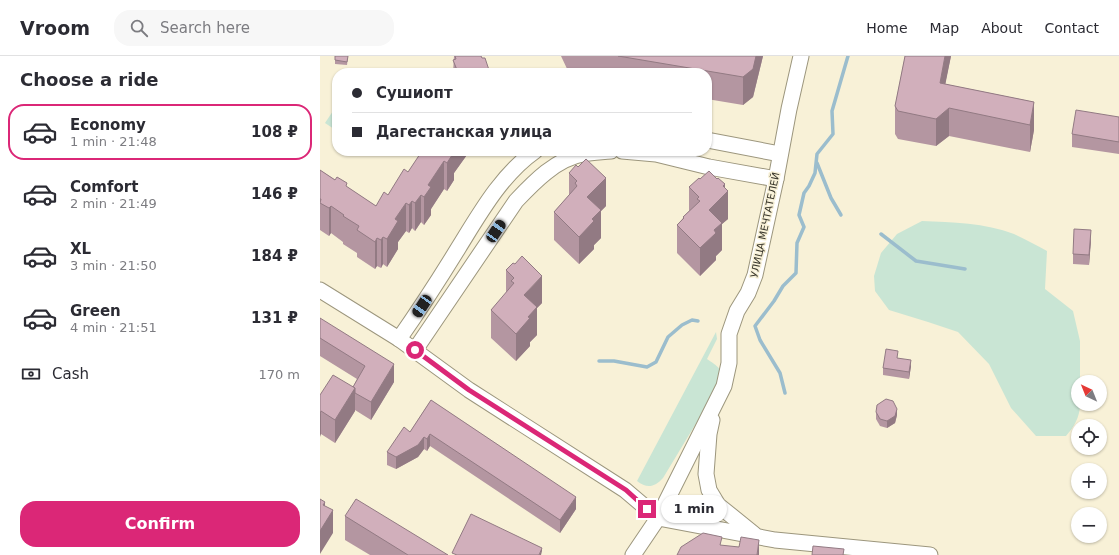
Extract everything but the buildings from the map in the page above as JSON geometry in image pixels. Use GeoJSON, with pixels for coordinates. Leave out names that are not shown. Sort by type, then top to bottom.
{"type":"FeatureCollection","features":[{"type":"Feature","properties":{"kind":"street","name":"УЛИЦА МЕЧТАТЕЛЕЙ"},"geometry":{"type":"LineString","coordinates":[[633,555],[658,518],[724,386],[729,362],[729,334],[737,311],[748,293],[755,275],[801,56]]}},
{"type":"Feature","properties":{"kind":"street"},"geometry":{"type":"LineString","coordinates":[[712,141],[780,154]]}},
{"type":"Feature","properties":{"kind":"street"},"geometry":{"type":"LineString","coordinates":[[399,339],[480,214],[505,179],[528,156]]}},
{"type":"Feature","properties":{"kind":"street"},"geometry":{"type":"LineString","coordinates":[[415,350],[516,201],[534,181],[558,164],[577,156]]}},
{"type":"Feature","properties":{"kind":"street"},"geometry":{"type":"LineString","coordinates":[[664,156],[709,167],[776,179]]}},
{"type":"Feature","properties":{"kind":"street"},"geometry":{"type":"LineString","coordinates":[[320,290],[399,339],[469,390],[626,490],[658,518],[775,540],[930,555]]}},
{"type":"Feature","properties":{"kind":"street"},"geometry":{"type":"LineString","coordinates":[[716,402],[708,434],[706,474],[709,490],[718,505],[756,536]]}},
{"type":"Feature","properties":{"kind":"green space"},"geometry":{"type":"Polygon","coordinates":[[[332,112],[332,128],[325,123],[332,112]]]}},
{"type":"Feature","properties":{"kind":"green space"},"geometry":{"type":"Polygon","coordinates":[[[922,221],[980,225],[1014,234],[1047,251],[1045,289],[1073,311],[1080,341],[1080,375],[1071,375],[1071,411],[1080,411],[1077,419],[1071,419],[1071,430],[1066,436],[1036,436],[1011,408],[989,364],[958,332],[889,310],[875,291],[874,276],[881,253],[897,234],[922,221]]]}},
{"type":"Feature","properties":{"kind":"green space"},"geometry":{"type":"Polygon","coordinates":[[[716,332],[717,339],[707,359],[721,371],[721,382],[663,478],[651,486],[641,484],[637,481],[716,332]]]}},
{"type":"Feature","properties":{"kind":"waterway"},"geometry":{"type":"LineString","coordinates":[[785,393],[780,373],[760,340],[755,326],[774,301],[783,286],[796,273],[797,243],[804,227],[799,215],[804,193],[815,173],[817,154],[833,134],[832,111],[848,56]]}},
{"type":"Feature","properties":{"kind":"waterway"},"geometry":{"type":"LineString","coordinates":[[817,163],[831,198],[841,215]]}},
{"type":"Feature","properties":{"kind":"waterway"},"geometry":{"type":"LineString","coordinates":[[881,234],[916,261],[965,269]]}},
{"type":"Feature","properties":{"kind":"waterway"},"geometry":{"type":"LineString","coordinates":[[599,361],[614,361],[647,367],[656,362],[668,337],[682,325],[692,320],[698,321]]}},
{"type":"Feature","properties":{"kind":"route"},"geometry":{"type":"LineString","coordinates":[[415,350],[469,390],[626,490],[647,509]]}}]}
